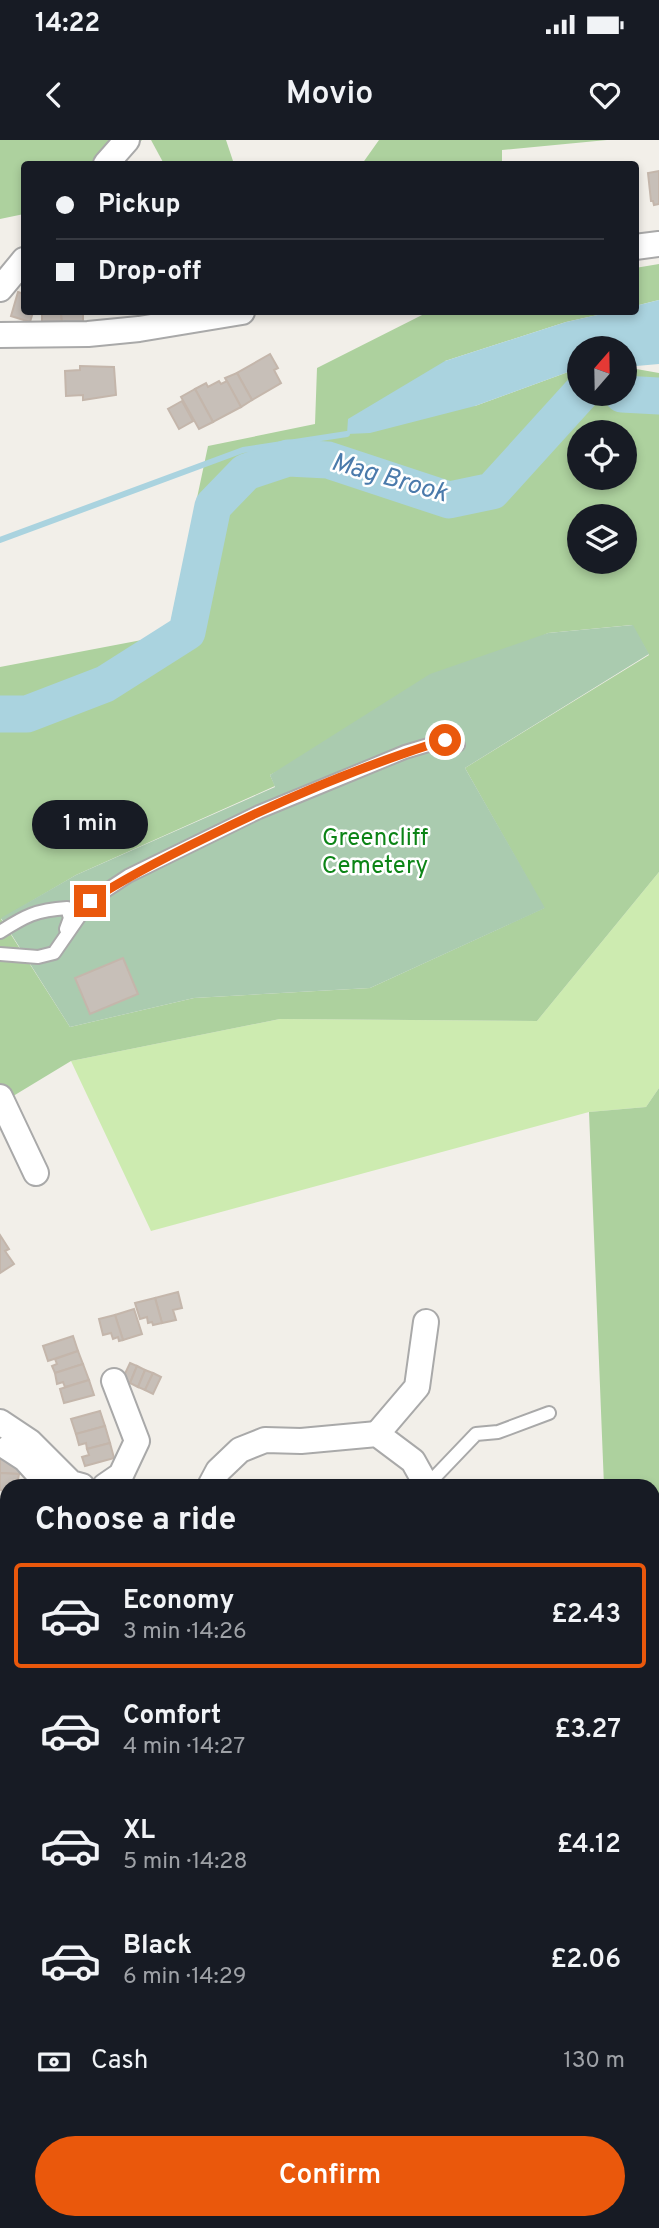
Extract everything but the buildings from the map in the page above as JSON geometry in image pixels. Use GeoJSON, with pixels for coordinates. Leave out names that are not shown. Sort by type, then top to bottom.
{"type":"FeatureCollection","features":[{"type":"Feature","properties":{"kind":"street"},"geometry":{"type":"LineString","coordinates":[[109,161],[127,140]]}},
{"type":"Feature","properties":{"kind":"street"},"geometry":{"type":"LineString","coordinates":[[639,246],[659,244]]}},
{"type":"Feature","properties":{"kind":"street"},"geometry":{"type":"LineString","coordinates":[[0,289],[21,264]]}},
{"type":"Feature","properties":{"kind":"street"},"geometry":{"type":"LineString","coordinates":[[0,335],[88,334],[225,315]]}},
{"type":"Feature","properties":{"kind":"street"},"geometry":{"type":"LineString","coordinates":[[0,1097],[36,1173]]}},
{"type":"Feature","properties":{"kind":"street"},"geometry":{"type":"LineString","coordinates":[[377,1434],[417,1387],[426,1322]]}},
{"type":"Feature","properties":{"kind":"street"},"geometry":{"type":"LineString","coordinates":[[114,1381],[137,1441],[121,1475],[115,1479]]}},
{"type":"Feature","properties":{"kind":"street"},"geometry":{"type":"LineString","coordinates":[[0,1422],[30,1441],[67,1479]]}},
{"type":"Feature","properties":{"kind":"street"},"geometry":{"type":"LineString","coordinates":[[214,1479],[218,1471],[240,1450],[265,1440],[301,1441],[377,1434],[413,1461],[425,1479]]}},
{"type":"Feature","properties":{"kind":"street"},"geometry":{"type":"LineString","coordinates":[[8,1448],[25,1459],[44,1479]]}},
{"type":"Feature","properties":{"kind":"lane"},"geometry":{"type":"LineString","coordinates":[[0,954],[38,957],[54,953],[90,901],[128,876],[247,817],[405,752],[445,740],[458,745]]}},
{"type":"Feature","properties":{"kind":"lane"},"geometry":{"type":"LineString","coordinates":[[0,932],[23,917],[43,909],[67,908],[70,918],[64,936]]}},
{"type":"Feature","properties":{"kind":"lane"},"geometry":{"type":"LineString","coordinates":[[433,1479],[476,1434],[498,1432],[549,1413]]}},
{"type":"Feature","properties":{"kind":"green space"},"geometry":{"type":"Polygon","coordinates":[[[0,140],[142,140],[123,161],[21,161],[21,215],[0,219],[0,140]]]}},
{"type":"Feature","properties":{"kind":"green space"},"geometry":{"type":"Polygon","coordinates":[[[151,140],[226,140],[233,161],[162,161],[151,140]]]}},
{"type":"Feature","properties":{"kind":"green space"},"geometry":{"type":"Polygon","coordinates":[[[379,140],[607,140],[502,150],[502,161],[364,161],[379,140]]]}},
{"type":"Feature","properties":{"kind":"green space"},"geometry":{"type":"Polygon","coordinates":[[[659,264],[659,300],[639,305],[639,267],[659,264]]]}},
{"type":"Feature","properties":{"kind":"green space"},"geometry":{"type":"Polygon","coordinates":[[[422,315],[598,315],[566,322],[445,361],[475,406],[567,372],[567,406],[637,406],[637,369],[659,373],[659,872],[537,1021],[280,1019],[71,1061],[0,1104],[0,667],[168,635],[208,446],[315,424],[317,368],[422,315]],[[632,625],[548,633],[270,775],[275,786],[76,875],[1,919],[70,1027],[194,998],[370,988],[544,908],[465,768],[649,655],[632,625]]]}},
{"type":"Feature","properties":{"kind":"green space","name":"Greencliff Cemetery"},"geometry":{"type":"Polygon","coordinates":[[[633,625],[649,654],[465,768],[545,908],[370,988],[194,998],[70,1027],[1,918],[76,875],[275,787],[270,775],[430,674],[548,633],[633,625]]]}},
{"type":"Feature","properties":{"kind":"green space"},"geometry":{"type":"Polygon","coordinates":[[[659,872],[659,1088],[646,1107],[589,1112],[151,1231],[71,1061],[280,1019],[537,1021],[659,872]]]}},
{"type":"Feature","properties":{"kind":"green space"},"geometry":{"type":"Polygon","coordinates":[[[659,1088],[659,1479],[604,1479],[589,1112],[646,1107],[659,1088]]]}},
{"type":"Feature","properties":{"kind":"water"},"geometry":{"type":"Polygon","coordinates":[[[659,300],[659,364],[637,366],[637,336],[567,336],[567,372],[475,406],[370,433],[347,434],[348,419],[445,361],[566,322],[598,315],[639,315],[639,305],[659,300]]]}},
{"type":"Feature","properties":{"kind":"waterway","name":"Mag Brook"},"geometry":{"type":"LineString","coordinates":[[637,395],[659,396]]}},
{"type":"Feature","properties":{"kind":"waterway","name":"Mag Brook"},"geometry":{"type":"LineString","coordinates":[[0,714],[27,714],[105,684],[187,632],[213,506],[246,472],[288,458],[328,460],[449,500],[492,491],[569,406]]}},
{"type":"Feature","properties":{"kind":"waterway"},"geometry":{"type":"LineString","coordinates":[[0,540],[243,450],[347,434]]}},
{"type":"Feature","properties":{"kind":"waterway"},"geometry":{"type":"LineString","coordinates":[[286,443],[288,458]]}},
{"type":"Feature","properties":{"kind":"route"},"geometry":{"type":"LineString","coordinates":[[90,901],[128,876],[259,812],[405,752],[445,740]]}}]}
